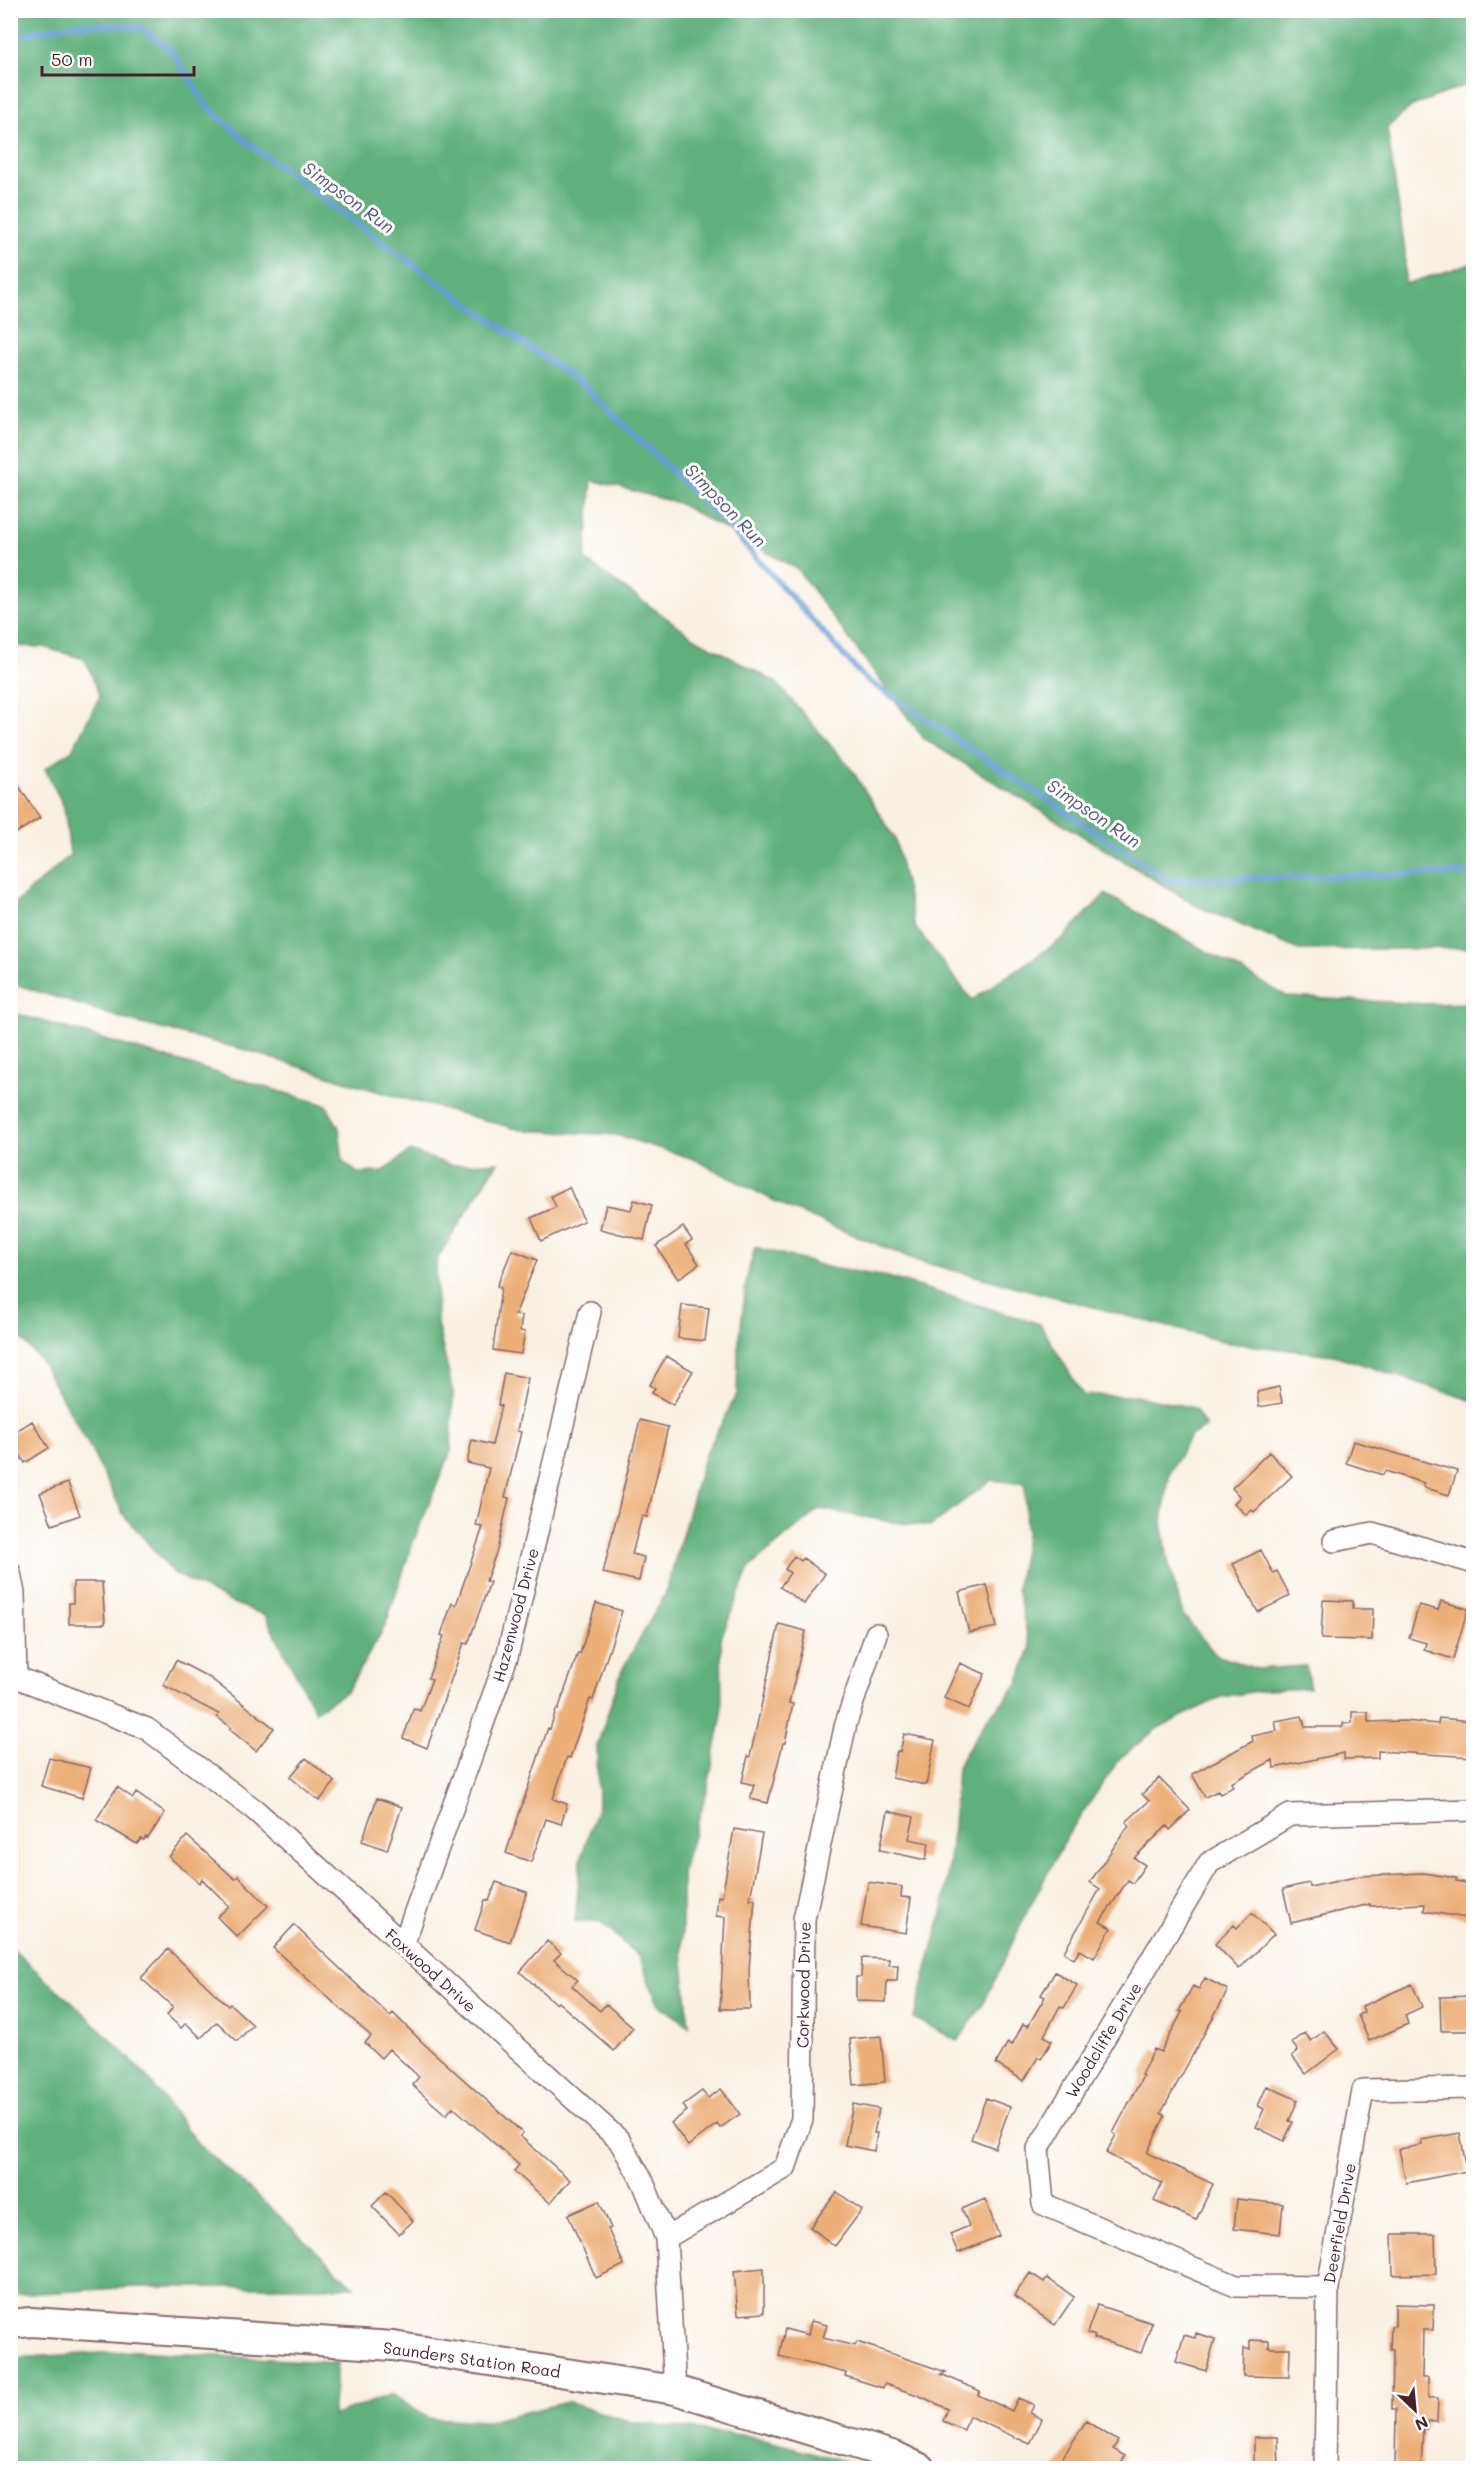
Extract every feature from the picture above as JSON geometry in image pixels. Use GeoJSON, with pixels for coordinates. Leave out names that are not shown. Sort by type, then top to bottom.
{"type":"FeatureCollection","features":[{"type":"Feature","properties":{"kind":"street","name":"Hazenwood Drive"},"geometry":{"type":"LineString","coordinates":[[403,1944],[507,1657],[590,1312]]}},
{"type":"Feature","properties":{"kind":"street"},"geometry":{"type":"LineString","coordinates":[[1334,1541],[1372,1533],[1473,1563]]}},
{"type":"Feature","properties":{"kind":"street","name":"Foxwood Drive"},"geometry":{"type":"LineString","coordinates":[[10,1573],[14,1593],[13,1677],[147,1729],[255,1810],[619,2140],[643,2182],[666,2238],[675,2390]]}},
{"type":"Feature","properties":{"kind":"street","name":"Corkwood Drive"},"geometry":{"type":"LineString","coordinates":[[666,2238],[784,2168],[802,2119],[804,1919],[846,1723],[876,1634]]}},
{"type":"Feature","properties":{"kind":"street","name":"Woodcliffe Drive"},"geometry":{"type":"LineString","coordinates":[[1328,2288],[1236,2286],[1043,2204],[1038,2149],[1209,1863],[1290,1815],[1473,1810]]}},
{"type":"Feature","properties":{"kind":"street","name":"Deerfield Drive"},"geometry":{"type":"LineString","coordinates":[[1325,2469],[1328,2288],[1363,2090],[1473,2088]]}},
{"type":"Feature","properties":{"kind":"street","name":"Saunders Station Road"},"geometry":{"type":"LineString","coordinates":[[10,2324],[31,2322],[393,2346],[675,2390],[895,2456],[920,2469]]}},
{"type":"Feature","properties":{"kind":"green space"},"geometry":{"type":"Polygon","coordinates":[[[11,10],[1473,11],[1473,82],[1412,106],[1387,128],[1405,251],[1405,284],[1473,263],[1473,948],[1299,950],[1197,906],[924,739],[797,569],[678,503],[592,480],[585,560],[695,638],[776,682],[852,770],[895,839],[915,927],[972,1000],[1063,938],[1105,894],[1288,997],[1426,1004],[1473,1003],[1473,1401],[1334,1355],[1230,1343],[918,1261],[790,1209],[694,1159],[617,1135],[521,1130],[380,1092],[246,1050],[130,1021],[11,983],[11,905],[70,855],[64,807],[45,769],[72,750],[100,696],[85,659],[43,647],[11,646],[11,10]]]}},
{"type":"Feature","properties":{"kind":"green space"},"geometry":{"type":"Polygon","coordinates":[[[11,1012],[326,1105],[339,1128],[343,1162],[358,1173],[382,1172],[410,1151],[451,1165],[498,1162],[436,1261],[437,1324],[453,1392],[451,1451],[413,1542],[385,1626],[347,1691],[315,1711],[265,1615],[230,1602],[173,1573],[124,1515],[87,1442],[40,1360],[11,1327],[11,1012]]]}},
{"type":"Feature","properties":{"kind":"green space"},"geometry":{"type":"Polygon","coordinates":[[[755,1247],[831,1268],[888,1277],[1040,1324],[1083,1395],[1136,1396],[1194,1408],[1206,1427],[1190,1436],[1170,1472],[1162,1521],[1168,1561],[1183,1615],[1216,1655],[1257,1669],[1306,1666],[1310,1688],[1264,1690],[1221,1697],[1158,1728],[1120,1758],[1069,1833],[1027,1912],[984,2003],[958,2041],[914,2018],[943,1909],[953,1826],[957,1767],[985,1722],[1018,1684],[1030,1648],[1017,1588],[1026,1538],[1025,1484],[991,1480],[931,1526],[891,1522],[819,1509],[749,1568],[721,1638],[722,1715],[707,1791],[682,1872],[682,1951],[689,2026],[658,2004],[639,1957],[601,1923],[575,1921],[581,1859],[598,1804],[597,1746],[622,1670],[666,1592],[704,1457],[737,1394],[738,1349],[747,1277],[755,1247]]]}},
{"type":"Feature","properties":{"kind":"green space"},"geometry":{"type":"Polygon","coordinates":[[[11,1948],[88,2017],[145,2074],[198,2144],[276,2213],[354,2287],[134,2287],[11,2295],[11,1948]]]}},
{"type":"Feature","properties":{"kind":"green space"},"geometry":{"type":"Polygon","coordinates":[[[135,2351],[337,2363],[332,2416],[392,2394],[428,2418],[488,2421],[567,2402],[632,2422],[749,2436],[872,2468],[11,2468],[11,2358],[135,2351]]]}},
{"type":"Feature","properties":{"kind":"building"},"geometry":{"type":"Polygon","coordinates":[[[10,773],[40,818],[10,837],[10,773]]]}},
{"type":"Feature","properties":{"kind":"building"},"geometry":{"type":"Polygon","coordinates":[[[569,1187],[584,1221],[541,1241],[531,1218],[556,1207],[551,1196],[569,1187]]]}},
{"type":"Feature","properties":{"kind":"building"},"geometry":{"type":"Polygon","coordinates":[[[634,1200],[652,1205],[644,1240],[600,1229],[606,1205],[631,1210],[634,1200]]]}},
{"type":"Feature","properties":{"kind":"building"},"geometry":{"type":"Polygon","coordinates":[[[683,1227],[692,1240],[686,1244],[699,1264],[678,1279],[656,1246],[683,1227]]]}},
{"type":"Feature","properties":{"kind":"building"},"geometry":{"type":"Polygon","coordinates":[[[512,1250],[537,1260],[515,1315],[522,1316],[520,1331],[525,1332],[521,1354],[493,1350],[501,1288],[497,1286],[512,1250]]]}},
{"type":"Feature","properties":{"kind":"building"},"geometry":{"type":"Polygon","coordinates":[[[682,1305],[709,1308],[705,1341],[678,1338],[682,1305]]]}},
{"type":"Feature","properties":{"kind":"building"},"geometry":{"type":"Polygon","coordinates":[[[666,1356],[693,1371],[673,1405],[652,1393],[655,1388],[650,1385],[666,1356]]]}},
{"type":"Feature","properties":{"kind":"building"},"geometry":{"type":"Polygon","coordinates":[[[504,1373],[528,1378],[517,1431],[521,1432],[505,1497],[509,1498],[497,1550],[486,1581],[490,1582],[468,1644],[464,1643],[427,1748],[403,1738],[414,1708],[420,1711],[432,1679],[428,1678],[444,1636],[441,1635],[452,1603],[456,1605],[483,1527],[476,1526],[489,1468],[467,1463],[472,1440],[492,1445],[501,1406],[498,1405],[504,1373]]]}},
{"type":"Feature","properties":{"kind":"building"},"geometry":{"type":"Polygon","coordinates":[[[1279,1387],[1282,1403],[1259,1407],[1257,1392],[1279,1387]]]}},
{"type":"Feature","properties":{"kind":"building"},"geometry":{"type":"Polygon","coordinates":[[[640,1420],[668,1427],[647,1517],[642,1516],[632,1554],[644,1557],[639,1581],[603,1573],[640,1420]]]}},
{"type":"Feature","properties":{"kind":"building"},"geometry":{"type":"Polygon","coordinates":[[[32,1421],[49,1448],[25,1463],[20,1455],[17,1457],[10,1447],[10,1435],[32,1421]]]}},
{"type":"Feature","properties":{"kind":"building"},"geometry":{"type":"Polygon","coordinates":[[[1353,1441],[1457,1471],[1449,1495],[1423,1487],[1424,1483],[1385,1471],[1383,1475],[1346,1463],[1353,1441]]]}},
{"type":"Feature","properties":{"kind":"building"},"geometry":{"type":"Polygon","coordinates":[[[1269,1452],[1292,1476],[1254,1512],[1252,1510],[1246,1515],[1234,1503],[1240,1497],[1232,1488],[1269,1452]]]}},
{"type":"Feature","properties":{"kind":"building"},"geometry":{"type":"Polygon","coordinates":[[[68,1483],[80,1515],[52,1525],[40,1493],[68,1483]]]}},
{"type":"Feature","properties":{"kind":"building"},"geometry":{"type":"Polygon","coordinates":[[[1261,1550],[1273,1573],[1277,1571],[1290,1596],[1258,1612],[1233,1564],[1261,1550]]]}},
{"type":"Feature","properties":{"kind":"building"},"geometry":{"type":"Polygon","coordinates":[[[794,1556],[801,1561],[803,1558],[825,1574],[804,1604],[780,1587],[790,1573],[785,1569],[794,1556]]]}},
{"type":"Feature","properties":{"kind":"building"},"geometry":{"type":"Polygon","coordinates":[[[73,1582],[102,1582],[105,1624],[69,1624],[69,1603],[73,1603],[73,1582]]]}},
{"type":"Feature","properties":{"kind":"building"},"geometry":{"type":"Polygon","coordinates":[[[987,1585],[997,1627],[969,1633],[959,1592],[987,1585]]]}},
{"type":"Feature","properties":{"kind":"building"},"geometry":{"type":"Polygon","coordinates":[[[1323,1600],[1353,1601],[1353,1609],[1373,1609],[1372,1640],[1321,1639],[1323,1600]]]}},
{"type":"Feature","properties":{"kind":"building"},"geometry":{"type":"Polygon","coordinates":[[[1441,1601],[1468,1609],[1453,1659],[1424,1650],[1426,1643],[1409,1638],[1419,1605],[1438,1610],[1441,1601]]]}},
{"type":"Feature","properties":{"kind":"building"},"geometry":{"type":"Polygon","coordinates":[[[596,1603],[622,1611],[593,1700],[590,1699],[553,1799],[567,1804],[561,1824],[546,1819],[531,1862],[506,1853],[548,1728],[550,1729],[556,1710],[558,1710],[578,1653],[580,1654],[596,1603]]]}},
{"type":"Feature","properties":{"kind":"building"},"geometry":{"type":"Polygon","coordinates":[[[779,1624],[806,1631],[789,1703],[793,1704],[785,1743],[783,1743],[768,1803],[750,1799],[754,1785],[742,1782],[748,1756],[750,1757],[779,1624]]]}},
{"type":"Feature","properties":{"kind":"building"},"geometry":{"type":"Polygon","coordinates":[[[176,1660],[210,1678],[274,1728],[256,1751],[217,1717],[219,1714],[163,1685],[176,1660]]]}},
{"type":"Feature","properties":{"kind":"building"},"geometry":{"type":"Polygon","coordinates":[[[960,1663],[985,1674],[969,1709],[944,1698],[960,1663]]]}},
{"type":"Feature","properties":{"kind":"building"},"geometry":{"type":"Polygon","coordinates":[[[1352,1712],[1368,1712],[1368,1722],[1404,1721],[1438,1724],[1439,1718],[1473,1721],[1473,1757],[1378,1751],[1378,1758],[1344,1759],[1344,1753],[1274,1768],[1273,1760],[1231,1783],[1233,1787],[1220,1794],[1218,1791],[1205,1797],[1192,1774],[1253,1741],[1252,1736],[1277,1731],[1275,1721],[1302,1716],[1305,1727],[1343,1727],[1343,1723],[1352,1723],[1352,1712]]]}},
{"type":"Feature","properties":{"kind":"building"},"geometry":{"type":"Polygon","coordinates":[[[904,1734],[935,1740],[926,1785],[892,1778],[897,1751],[900,1752],[904,1734]]]}},
{"type":"Feature","properties":{"kind":"building"},"geometry":{"type":"Polygon","coordinates":[[[49,1758],[91,1768],[82,1798],[41,1786],[49,1758]]]}},
{"type":"Feature","properties":{"kind":"building"},"geometry":{"type":"Polygon","coordinates":[[[306,1758],[335,1782],[319,1801],[290,1777],[306,1758]]]}},
{"type":"Feature","properties":{"kind":"building"},"geometry":{"type":"Polygon","coordinates":[[[1159,1778],[1190,1810],[1170,1830],[1167,1826],[1134,1858],[1145,1865],[1133,1883],[1128,1880],[1100,1922],[1111,1928],[1094,1958],[1080,1950],[1074,1959],[1064,1952],[1100,1889],[1090,1882],[1129,1825],[1126,1822],[1149,1801],[1142,1794],[1159,1778]]]}},
{"type":"Feature","properties":{"kind":"building"},"geometry":{"type":"Polygon","coordinates":[[[117,1787],[133,1798],[136,1793],[165,1813],[148,1838],[141,1839],[137,1844],[96,1820],[117,1787]]]}},
{"type":"Feature","properties":{"kind":"building"},"geometry":{"type":"Polygon","coordinates":[[[377,1798],[402,1807],[387,1850],[362,1841],[377,1798]]]}},
{"type":"Feature","properties":{"kind":"building"},"geometry":{"type":"Polygon","coordinates":[[[888,1811],[914,1817],[909,1839],[929,1843],[926,1860],[880,1850],[888,1811]]]}},
{"type":"Feature","properties":{"kind":"building"},"geometry":{"type":"Polygon","coordinates":[[[734,1829],[762,1834],[750,1899],[755,1899],[749,1969],[750,2009],[720,2009],[725,1917],[716,1916],[718,1896],[722,1897],[734,1829]]]}},
{"type":"Feature","properties":{"kind":"building"},"geometry":{"type":"Polygon","coordinates":[[[187,1836],[235,1879],[238,1876],[268,1906],[237,1937],[217,1917],[229,1906],[202,1879],[199,1883],[169,1857],[187,1836]]]}},
{"type":"Feature","properties":{"kind":"building"},"geometry":{"type":"Polygon","coordinates":[[[1423,1873],[1456,1878],[1456,1881],[1473,1884],[1473,1919],[1424,1911],[1425,1904],[1370,1906],[1370,1904],[1291,1923],[1283,1889],[1309,1883],[1310,1887],[1360,1876],[1423,1873]]]}},
{"type":"Feature","properties":{"kind":"building"},"geometry":{"type":"Polygon","coordinates":[[[496,1882],[527,1892],[510,1942],[475,1930],[485,1900],[489,1901],[496,1882]]]}},
{"type":"Feature","properties":{"kind":"building"},"geometry":{"type":"Polygon","coordinates":[[[868,1882],[902,1887],[901,1897],[911,1898],[906,1933],[861,1926],[868,1882]]]}},
{"type":"Feature","properties":{"kind":"building"},"geometry":{"type":"Polygon","coordinates":[[[1252,1913],[1274,1934],[1239,1969],[1215,1944],[1234,1925],[1237,1928],[1252,1913]]]}},
{"type":"Feature","properties":{"kind":"building"},"geometry":{"type":"Polygon","coordinates":[[[294,1925],[390,2016],[393,2013],[523,2133],[520,2136],[570,2180],[550,2203],[514,2171],[519,2165],[453,2107],[446,2115],[412,2085],[419,2077],[389,2049],[381,2058],[365,2043],[371,2036],[273,1948],[294,1925]]]}},
{"type":"Feature","properties":{"kind":"building"},"geometry":{"type":"Polygon","coordinates":[[[547,1941],[561,1953],[554,1960],[578,1980],[572,1986],[600,2011],[606,2004],[633,2028],[614,2051],[520,1972],[547,1941]]]}},
{"type":"Feature","properties":{"kind":"building"},"geometry":{"type":"Polygon","coordinates":[[[168,1949],[228,2006],[230,2004],[253,2025],[237,2041],[217,2022],[201,2038],[186,2023],[181,2028],[167,2015],[173,2007],[141,1978],[168,1949]]]}},
{"type":"Feature","properties":{"kind":"building"},"geometry":{"type":"Polygon","coordinates":[[[862,1958],[889,1959],[889,1965],[898,1965],[897,1981],[887,1981],[886,2002],[856,2001],[856,1977],[861,1977],[862,1958]]]}},
{"type":"Feature","properties":{"kind":"building"},"geometry":{"type":"Polygon","coordinates":[[[1055,1972],[1077,1985],[1064,2008],[1060,2006],[1044,2036],[1052,2041],[1041,2059],[1038,2057],[1024,2081],[996,2064],[1008,2042],[1012,2045],[1023,2024],[1028,2026],[1045,1997],[1041,1995],[1055,1972]]]}},
{"type":"Feature","properties":{"kind":"building"},"geometry":{"type":"Polygon","coordinates":[[[1205,1978],[1228,1990],[1161,2113],[1165,2116],[1147,2153],[1213,2184],[1196,2220],[1154,2201],[1162,2183],[1106,2153],[1116,2135],[1113,2133],[1143,2076],[1141,2075],[1154,2049],[1161,2052],[1193,1986],[1199,1989],[1205,1978]]]}},
{"type":"Feature","properties":{"kind":"building"},"geometry":{"type":"Polygon","coordinates":[[[1412,1984],[1422,2007],[1405,2015],[1408,2024],[1369,2041],[1358,2015],[1364,2012],[1362,2006],[1412,1984]]]}},
{"type":"Feature","properties":{"kind":"building"},"geometry":{"type":"Polygon","coordinates":[[[1473,1996],[1473,2028],[1470,2028],[1470,2031],[1441,2031],[1440,1997],[1473,1996]]]}},
{"type":"Feature","properties":{"kind":"building"},"geometry":{"type":"Polygon","coordinates":[[[1324,2031],[1339,2049],[1306,2074],[1292,2056],[1298,2051],[1292,2043],[1305,2033],[1311,2041],[1324,2031]]]}},
{"type":"Feature","properties":{"kind":"building"},"geometry":{"type":"Polygon","coordinates":[[[881,2036],[885,2082],[854,2085],[850,2039],[881,2036]]]}},
{"type":"Feature","properties":{"kind":"building"},"geometry":{"type":"Polygon","coordinates":[[[1267,2086],[1298,2100],[1289,2121],[1293,2122],[1284,2141],[1256,2127],[1264,2109],[1258,2106],[1267,2086]]]}},
{"type":"Feature","properties":{"kind":"building"},"geometry":{"type":"Polygon","coordinates":[[[721,2089],[740,2114],[720,2128],[717,2124],[688,2146],[671,2123],[687,2111],[683,2105],[702,2091],[708,2098],[721,2089]]]}},
{"type":"Feature","properties":{"kind":"building"},"geometry":{"type":"Polygon","coordinates":[[[986,2098],[1010,2107],[995,2148],[971,2139],[986,2098]]]}},
{"type":"Feature","properties":{"kind":"building"},"geometry":{"type":"Polygon","coordinates":[[[853,2104],[879,2109],[874,2133],[877,2133],[874,2151],[845,2145],[853,2104]]]}},
{"type":"Feature","properties":{"kind":"building"},"geometry":{"type":"Polygon","coordinates":[[[1460,2133],[1467,2171],[1406,2183],[1399,2149],[1422,2145],[1421,2140],[1460,2133]]]}},
{"type":"Feature","properties":{"kind":"building"},"geometry":{"type":"Polygon","coordinates":[[[386,2192],[413,2221],[399,2234],[372,2206],[386,2192]]]}},
{"type":"Feature","properties":{"kind":"building"},"geometry":{"type":"Polygon","coordinates":[[[837,2192],[862,2210],[835,2246],[810,2227],[837,2192]]]}},
{"type":"Feature","properties":{"kind":"building"},"geometry":{"type":"Polygon","coordinates":[[[985,2199],[999,2236],[958,2253],[950,2234],[969,2226],[962,2209],[985,2199]]]}},
{"type":"Feature","properties":{"kind":"building"},"geometry":{"type":"Polygon","coordinates":[[[1237,2199],[1283,2204],[1280,2234],[1234,2229],[1237,2199]]]}},
{"type":"Feature","properties":{"kind":"building"},"geometry":{"type":"Polygon","coordinates":[[[599,2201],[611,2228],[608,2229],[624,2265],[596,2278],[568,2215],[599,2201]]]}},
{"type":"Feature","properties":{"kind":"building"},"geometry":{"type":"Polygon","coordinates":[[[1392,2234],[1435,2234],[1436,2274],[1393,2275],[1392,2234]]]}},
{"type":"Feature","properties":{"kind":"building"},"geometry":{"type":"Polygon","coordinates":[[[764,2268],[764,2313],[738,2315],[734,2271],[764,2268]]]}},
{"type":"Feature","properties":{"kind":"building"},"geometry":{"type":"Polygon","coordinates":[[[1030,2273],[1044,2282],[1047,2278],[1074,2297],[1055,2325],[1014,2296],[1030,2273]]]}},
{"type":"Feature","properties":{"kind":"building"},"geometry":{"type":"Polygon","coordinates":[[[1395,2304],[1434,2305],[1433,2330],[1423,2330],[1422,2377],[1428,2377],[1428,2398],[1438,2398],[1437,2421],[1427,2421],[1427,2429],[1423,2429],[1421,2469],[1395,2469],[1396,2409],[1392,2409],[1393,2350],[1390,2350],[1391,2326],[1395,2326],[1395,2304]]]}},
{"type":"Feature","properties":{"kind":"building"},"geometry":{"type":"Polygon","coordinates":[[[1097,2305],[1152,2323],[1141,2353],[1094,2338],[1095,2336],[1087,2333],[1097,2305]]]}},
{"type":"Feature","properties":{"kind":"building"},"geometry":{"type":"Polygon","coordinates":[[[811,2321],[827,2325],[823,2338],[855,2346],[857,2342],[946,2372],[941,2374],[980,2391],[978,2395],[1012,2411],[1018,2398],[1034,2405],[1030,2413],[1042,2419],[1030,2444],[969,2416],[964,2430],[943,2421],[948,2409],[918,2395],[884,2384],[883,2388],[845,2376],[846,2373],[779,2356],[785,2329],[808,2335],[811,2321]]]}},
{"type":"Feature","properties":{"kind":"building"},"geometry":{"type":"Polygon","coordinates":[[[1196,2333],[1215,2339],[1206,2371],[1176,2362],[1184,2335],[1195,2338],[1196,2333]]]}},
{"type":"Feature","properties":{"kind":"building"},"geometry":{"type":"Polygon","coordinates":[[[1250,2340],[1269,2341],[1269,2348],[1290,2348],[1289,2377],[1243,2376],[1244,2348],[1250,2350],[1250,2340]]]}},
{"type":"Feature","properties":{"kind":"building"},"geometry":{"type":"Polygon","coordinates":[[[1086,2421],[1118,2441],[1113,2449],[1125,2456],[1118,2469],[1055,2469],[1086,2421]]]}},
{"type":"Feature","properties":{"kind":"building"},"geometry":{"type":"Polygon","coordinates":[[[1254,2437],[1278,2437],[1279,2469],[1254,2469],[1254,2437]]]}},
{"type":"Feature","properties":{"kind":"waterway","name":"Simpson Run"},"geometry":{"type":"LineString","coordinates":[[10,37],[75,24],[139,27],[171,50],[206,105],[248,143],[361,227],[584,386],[726,524],[864,678],[1168,880],[1474,873]]}}]}
